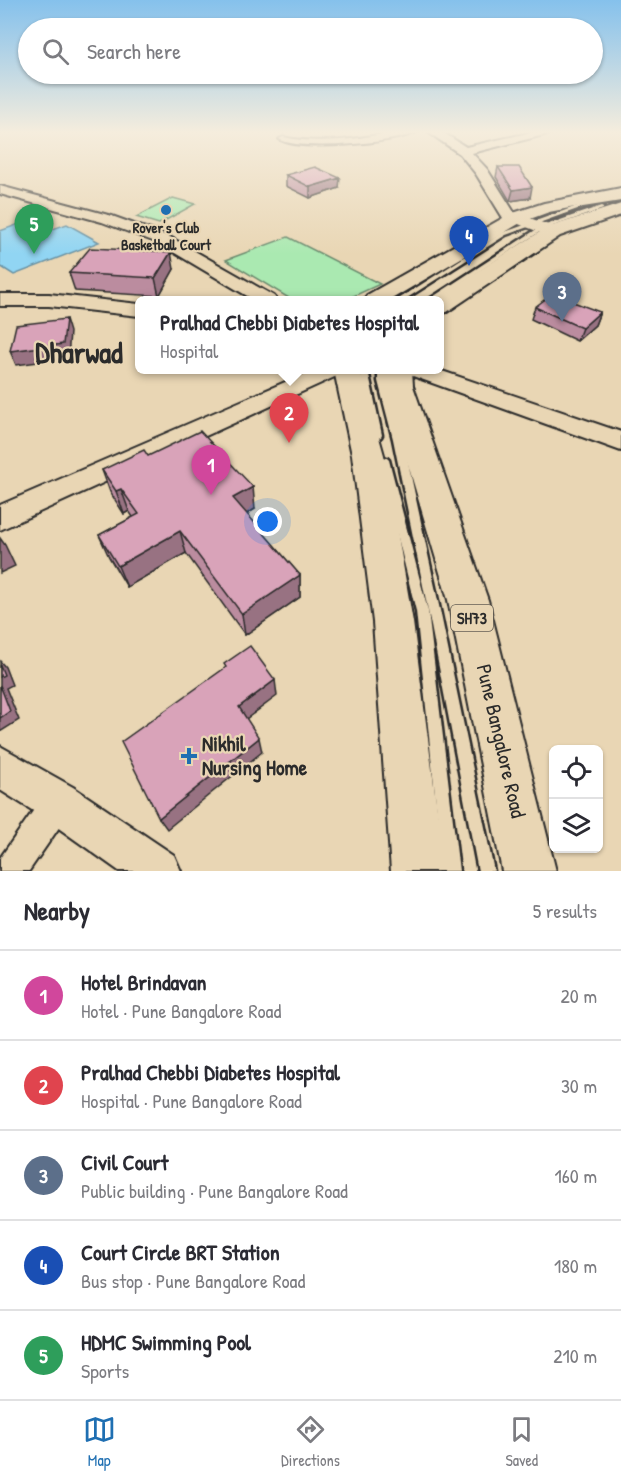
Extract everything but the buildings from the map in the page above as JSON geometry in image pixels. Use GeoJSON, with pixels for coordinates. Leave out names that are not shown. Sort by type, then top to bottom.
{"type":"FeatureCollection","features":[{"type":"Feature","properties":{"kind":"main road"},"geometry":{"type":"LineString","coordinates":[[444,303],[536,225],[544,208],[621,193]]}},
{"type":"Feature","properties":{"kind":"main road"},"geometry":{"type":"LineString","coordinates":[[384,296],[536,225],[621,209]]}},
{"type":"Feature","properties":{"kind":"main road"},"geometry":{"type":"LineString","coordinates":[[348,374],[368,455],[393,622],[418,871]]}},
{"type":"Feature","properties":{"kind":"main road","name":"Pune Bangalore Road"},"geometry":{"type":"LineString","coordinates":[[399,374],[399,386],[468,600],[529,871]]}},
{"type":"Feature","properties":{"kind":"street"},"geometry":{"type":"LineString","coordinates":[[482,173],[508,215],[536,225]]}},
{"type":"Feature","properties":{"kind":"street"},"geometry":{"type":"LineString","coordinates":[[0,190],[107,219],[164,240],[260,296]]}},
{"type":"Feature","properties":{"kind":"street"},"geometry":{"type":"LineString","coordinates":[[0,300],[49,300],[135,310]]}},
{"type":"Feature","properties":{"kind":"street"},"geometry":{"type":"LineString","coordinates":[[0,518],[320,374]]}},
{"type":"Feature","properties":{"kind":"street"},"geometry":{"type":"LineString","coordinates":[[432,374],[621,442]]}},
{"type":"Feature","properties":{"kind":"street"},"geometry":{"type":"LineString","coordinates":[[0,767],[58,802],[158,871]]}},
{"type":"Feature","properties":{"kind":"street"},"geometry":{"type":"LineString","coordinates":[[10,871],[58,802]]}},
{"type":"Feature","properties":{"kind":"lane"},"geometry":{"type":"LineString","coordinates":[[437,296],[536,225],[582,206],[621,199]]}},
{"type":"Feature","properties":{"kind":"lane"},"geometry":{"type":"LineString","coordinates":[[406,296],[504,234],[621,204]]}},
{"type":"Feature","properties":{"kind":"lane"},"geometry":{"type":"LineString","coordinates":[[364,374],[422,610],[451,871]]}},
{"type":"Feature","properties":{"kind":"lane"},"geometry":{"type":"LineString","coordinates":[[382,374],[425,564],[486,871]]}},
{"type":"Feature","properties":{"kind":"green space","name":"Rover's Club Basketball Court"},"geometry":{"type":"Polygon","coordinates":[[[173,198],[195,204],[159,224],[136,217],[173,198]]]}},
{"type":"Feature","properties":{"kind":"green space"},"geometry":{"type":"Polygon","coordinates":[[[288,237],[380,284],[354,296],[285,296],[226,260],[288,237]]]}},
{"type":"Feature","properties":{"kind":"water"},"geometry":{"type":"Polygon","coordinates":[[[33,219],[53,229],[67,224],[99,242],[14,275],[0,266],[0,231],[33,219]]]}},
{"type":"Feature","properties":{"kind":"place","name":"Rover's Club Basketball Court"},"geometry":{"type":"Point","coordinates":[166,210]}},
{"type":"Feature","properties":{"kind":"place","name":"HDMC Swimming Pool"},"geometry":{"type":"Point","coordinates":[34,254]}},
{"type":"Feature","properties":{"kind":"place","name":"Court Circle BRT Station"},"geometry":{"type":"Point","coordinates":[469,266]}},
{"type":"Feature","properties":{"kind":"place","name":"Civil Court"},"geometry":{"type":"Point","coordinates":[562,322]}},
{"type":"Feature","properties":{"kind":"place","name":"Pralhad Chebbi Diabetes Hospital"},"geometry":{"type":"Point","coordinates":[289,443]}},
{"type":"Feature","properties":{"kind":"place","name":"Hotel Brindavan"},"geometry":{"type":"Point","coordinates":[211,495]}},
{"type":"Feature","properties":{"kind":"place","name":"Nikhil Nursing Home"},"geometry":{"type":"Point","coordinates":[189,756]}},
{"type":"Feature","properties":{"kind":"district","name":"Dharwad"},"geometry":{"type":"Point","coordinates":[79,353]}}]}
